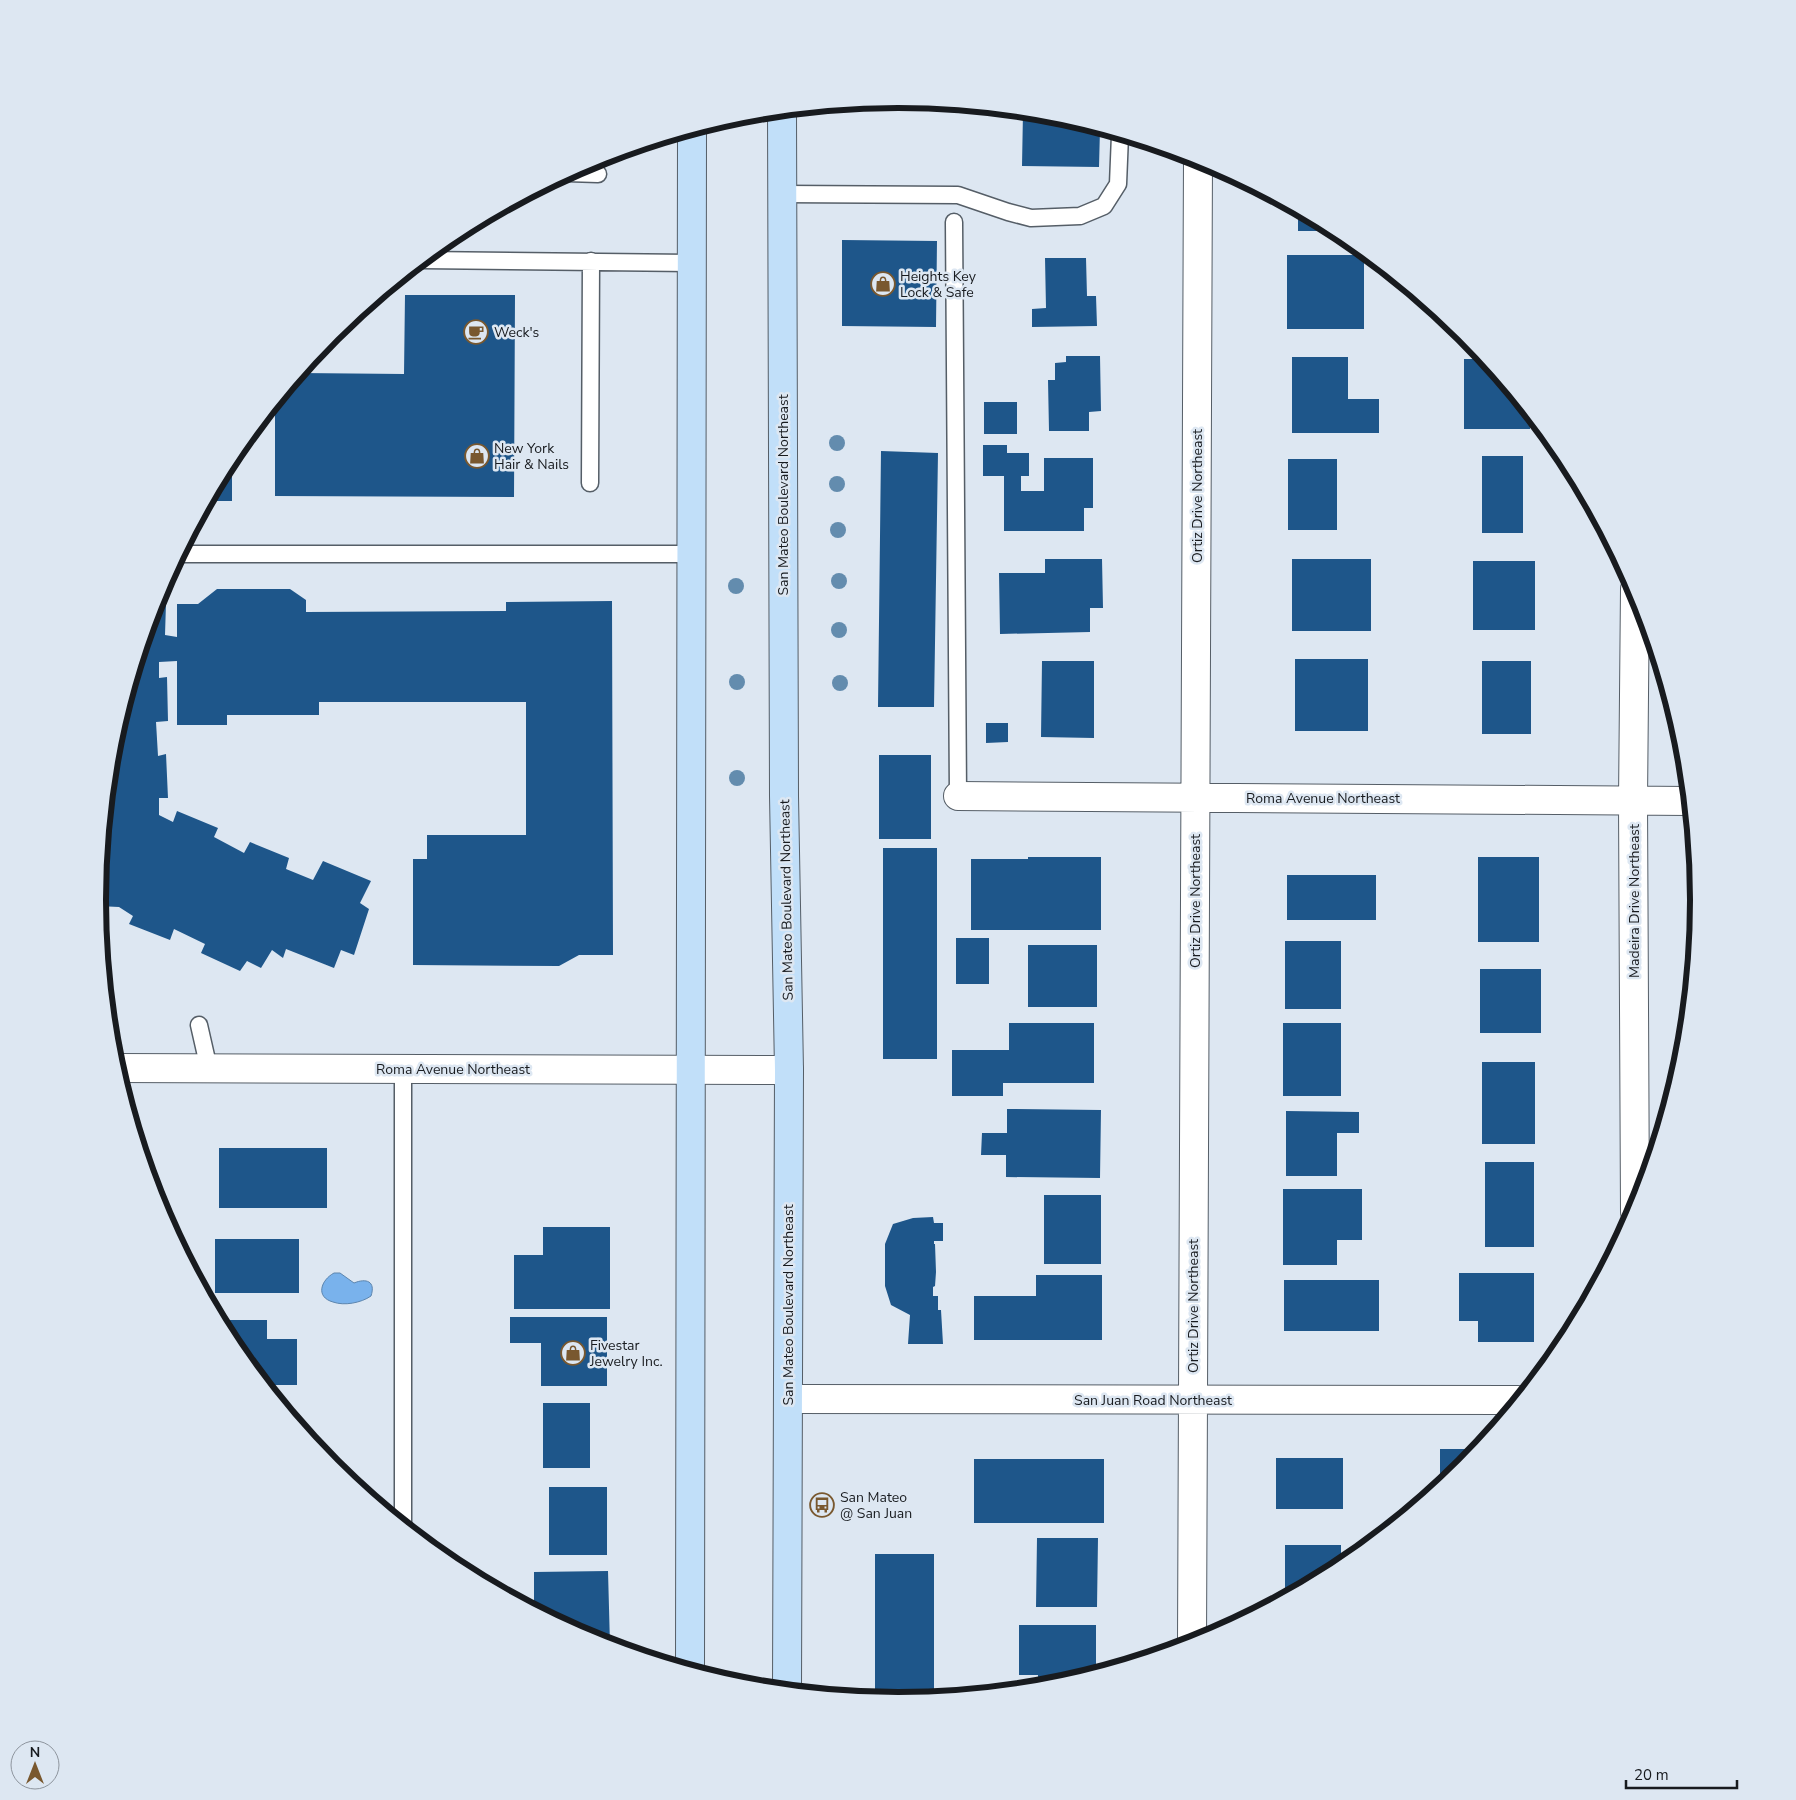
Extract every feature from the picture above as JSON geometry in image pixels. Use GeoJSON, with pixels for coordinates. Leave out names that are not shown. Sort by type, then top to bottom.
{"type":"FeatureCollection","features":[{"type":"Feature","properties":{"kind":"main road","name":"San Mateo Boulevard Northeast"},"geometry":{"type":"LineString","coordinates":[[782,117],[784,796],[789,1070],[787,1684]]}},
{"type":"Feature","properties":{"kind":"main road"},"geometry":{"type":"LineString","coordinates":[[690,1664],[689,1070],[692,135]]}},
{"type":"Feature","properties":{"kind":"street","name":"Ortiz Drive Northeast"},"geometry":{"type":"LineString","coordinates":[[1192,1634],[1198,168]]}},
{"type":"Feature","properties":{"kind":"street","name":"Madeira Drive Northeast"},"geometry":{"type":"LineString","coordinates":[[1635,612],[1633,801],[1635,1188]]}},
{"type":"Feature","properties":{"kind":"street","name":"Roma Avenue Northeast"},"geometry":{"type":"LineString","coordinates":[[958,796],[1683,801]]}},
{"type":"Feature","properties":{"kind":"street","name":"Roma Avenue Northeast"},"geometry":{"type":"LineString","coordinates":[[125,1073],[209,1068],[789,1070]]}},
{"type":"Feature","properties":{"kind":"street","name":"San Juan Road Northeast"},"geometry":{"type":"LineString","coordinates":[[788,1399],[1511,1400]]}},
{"type":"Feature","properties":{"kind":"lane"},"geometry":{"type":"LineString","coordinates":[[782,194],[958,195],[1030,218],[1080,216],[1104,206],[1118,184],[1120,140]]}},
{"type":"Feature","properties":{"kind":"lane"},"geometry":{"type":"LineString","coordinates":[[585,174],[598,174]]}},
{"type":"Feature","properties":{"kind":"lane"},"geometry":{"type":"LineString","coordinates":[[954,222],[958,796]]}},
{"type":"Feature","properties":{"kind":"lane"},"geometry":{"type":"LineString","coordinates":[[433,260],[691,263]]}},
{"type":"Feature","properties":{"kind":"lane"},"geometry":{"type":"LineString","coordinates":[[590,483],[591,261]]}},
{"type":"Feature","properties":{"kind":"lane"},"geometry":{"type":"LineString","coordinates":[[186,554],[691,554]]}},
{"type":"Feature","properties":{"kind":"lane"},"geometry":{"type":"LineString","coordinates":[[199,1026],[209,1068]]}},
{"type":"Feature","properties":{"kind":"lane"},"geometry":{"type":"LineString","coordinates":[[403,1069],[403,1517]]}},
{"type":"Feature","properties":{"kind":"water"},"geometry":{"type":"Polygon","coordinates":[[[334,1273],[340,1273],[354,1283],[369,1282],[372,1287],[371,1296],[347,1304],[327,1300],[322,1292],[323,1284],[334,1273]]]}},
{"type":"Feature","properties":{"kind":"building"},"geometry":{"type":"Polygon","coordinates":[[[1023,118],[1100,134],[1099,167],[1022,166],[1023,118]]]}},
{"type":"Feature","properties":{"kind":"building"},"geometry":{"type":"Polygon","coordinates":[[[1298,217],[1321,231],[1298,231],[1298,217]]]}},
{"type":"Feature","properties":{"kind":"building"},"geometry":{"type":"Polygon","coordinates":[[[842,240],[937,241],[936,327],[842,326],[842,240]]]}},
{"type":"Feature","properties":{"kind":"building"},"geometry":{"type":"Polygon","coordinates":[[[1287,255],[1356,255],[1364,261],[1364,329],[1287,329],[1287,255]]]}},
{"type":"Feature","properties":{"kind":"building"},"geometry":{"type":"Polygon","coordinates":[[[1045,258],[1086,258],[1087,296],[1096,296],[1097,326],[1032,327],[1032,309],[1046,308],[1045,258]]]}},
{"type":"Feature","properties":{"kind":"building"},"geometry":{"type":"Polygon","coordinates":[[[405,295],[515,295],[514,497],[275,496],[275,412],[308,373],[404,374],[405,295]]]}},
{"type":"Feature","properties":{"kind":"building"},"geometry":{"type":"Polygon","coordinates":[[[1066,356],[1100,356],[1101,411],[1089,412],[1089,431],[1049,431],[1048,380],[1055,380],[1055,363],[1066,362],[1066,356]]]}},
{"type":"Feature","properties":{"kind":"building"},"geometry":{"type":"Polygon","coordinates":[[[1292,357],[1348,357],[1348,399],[1379,399],[1379,433],[1292,433],[1292,357]]]}},
{"type":"Feature","properties":{"kind":"building"},"geometry":{"type":"Polygon","coordinates":[[[1464,359],[1476,359],[1526,418],[1530,424],[1530,429],[1464,429],[1464,359]]]}},
{"type":"Feature","properties":{"kind":"building"},"geometry":{"type":"Polygon","coordinates":[[[984,402],[1017,402],[1017,434],[984,434],[984,402]]]}},
{"type":"Feature","properties":{"kind":"building"},"geometry":{"type":"Polygon","coordinates":[[[983,445],[1007,445],[1007,453],[1029,453],[1029,476],[1021,476],[1021,491],[1044,491],[1044,458],[1093,458],[1093,508],[1084,508],[1084,531],[1004,531],[1004,476],[983,476],[983,445]]]}},
{"type":"Feature","properties":{"kind":"building"},"geometry":{"type":"Polygon","coordinates":[[[881,451],[938,453],[934,707],[878,707],[881,451]]]}},
{"type":"Feature","properties":{"kind":"building"},"geometry":{"type":"Polygon","coordinates":[[[1482,456],[1523,456],[1523,533],[1482,533],[1482,456]]]}},
{"type":"Feature","properties":{"kind":"building"},"geometry":{"type":"Polygon","coordinates":[[[1288,459],[1337,459],[1337,530],[1288,530],[1288,459]]]}},
{"type":"Feature","properties":{"kind":"building"},"geometry":{"type":"Polygon","coordinates":[[[232,473],[232,501],[214,501],[232,473]]]}},
{"type":"Feature","properties":{"kind":"building"},"geometry":{"type":"Polygon","coordinates":[[[1045,559],[1102,559],[1103,608],[1090,608],[1090,632],[1000,634],[999,573],[1045,573],[1045,559]]]}},
{"type":"Feature","properties":{"kind":"building"},"geometry":{"type":"Polygon","coordinates":[[[1292,559],[1371,559],[1371,631],[1292,631],[1292,559]]]}},
{"type":"Feature","properties":{"kind":"building"},"geometry":{"type":"Polygon","coordinates":[[[1473,561],[1535,561],[1535,630],[1473,630],[1473,561]]]}},
{"type":"Feature","properties":{"kind":"building"},"geometry":{"type":"Polygon","coordinates":[[[217,589],[290,589],[306,600],[306,612],[506,611],[506,602],[612,601],[613,955],[579,955],[559,966],[413,965],[413,859],[427,859],[427,835],[526,835],[526,702],[319,702],[319,715],[227,715],[227,725],[177,725],[177,661],[159,662],[159,678],[167,677],[168,721],[156,722],[158,756],[166,754],[168,798],[159,798],[159,815],[173,822],[177,811],[218,828],[214,837],[244,853],[250,842],[289,858],[286,869],[313,880],[323,861],[371,881],[360,903],[369,909],[354,955],[341,950],[334,968],[286,949],[283,958],[272,950],[261,968],[247,961],[240,971],[201,953],[205,944],[174,929],[170,940],[129,924],[133,916],[119,907],[106,906],[108,848],[113,797],[121,746],[133,695],[148,646],[165,603],[165,635],[177,637],[177,604],[198,604],[217,589]]]}},
{"type":"Feature","properties":{"kind":"building"},"geometry":{"type":"Polygon","coordinates":[[[1295,659],[1368,659],[1368,731],[1295,731],[1295,659]]]}},
{"type":"Feature","properties":{"kind":"building"},"geometry":{"type":"Polygon","coordinates":[[[1042,661],[1094,661],[1094,738],[1041,737],[1042,661]]]}},
{"type":"Feature","properties":{"kind":"building"},"geometry":{"type":"Polygon","coordinates":[[[1482,661],[1531,661],[1531,734],[1482,734],[1482,661]]]}},
{"type":"Feature","properties":{"kind":"building"},"geometry":{"type":"Polygon","coordinates":[[[986,723],[1008,723],[1008,742],[986,743],[986,723]]]}},
{"type":"Feature","properties":{"kind":"building"},"geometry":{"type":"Polygon","coordinates":[[[879,755],[931,755],[931,839],[879,839],[879,755]]]}},
{"type":"Feature","properties":{"kind":"building"},"geometry":{"type":"Polygon","coordinates":[[[883,848],[937,848],[937,1059],[883,1059],[883,848]]]}},
{"type":"Feature","properties":{"kind":"building"},"geometry":{"type":"Polygon","coordinates":[[[1028,857],[1101,857],[1101,930],[971,930],[971,859],[1028,859],[1028,857]]]}},
{"type":"Feature","properties":{"kind":"building"},"geometry":{"type":"Polygon","coordinates":[[[1478,857],[1539,857],[1539,942],[1478,942],[1478,857]]]}},
{"type":"Feature","properties":{"kind":"building"},"geometry":{"type":"Polygon","coordinates":[[[1287,875],[1376,875],[1376,920],[1287,920],[1287,875]]]}},
{"type":"Feature","properties":{"kind":"building"},"geometry":{"type":"Polygon","coordinates":[[[956,938],[989,938],[989,984],[956,984],[956,938]]]}},
{"type":"Feature","properties":{"kind":"building"},"geometry":{"type":"Polygon","coordinates":[[[1285,941],[1341,941],[1341,1009],[1285,1009],[1285,941]]]}},
{"type":"Feature","properties":{"kind":"building"},"geometry":{"type":"Polygon","coordinates":[[[1028,945],[1097,945],[1097,1007],[1028,1007],[1028,945]]]}},
{"type":"Feature","properties":{"kind":"building"},"geometry":{"type":"Polygon","coordinates":[[[1480,969],[1541,969],[1541,1033],[1480,1033],[1480,969]]]}},
{"type":"Feature","properties":{"kind":"building"},"geometry":{"type":"Polygon","coordinates":[[[1009,1023],[1094,1023],[1094,1083],[1003,1083],[1003,1096],[952,1096],[952,1050],[1009,1050],[1009,1023]]]}},
{"type":"Feature","properties":{"kind":"building"},"geometry":{"type":"Polygon","coordinates":[[[1283,1023],[1341,1023],[1341,1096],[1283,1096],[1283,1023]]]}},
{"type":"Feature","properties":{"kind":"building"},"geometry":{"type":"Polygon","coordinates":[[[1482,1062],[1535,1062],[1535,1144],[1482,1144],[1482,1062]]]}},
{"type":"Feature","properties":{"kind":"building"},"geometry":{"type":"Polygon","coordinates":[[[1007,1109],[1101,1110],[1100,1178],[1006,1177],[1006,1155],[981,1155],[982,1133],[1007,1133],[1007,1109]]]}},
{"type":"Feature","properties":{"kind":"building"},"geometry":{"type":"Polygon","coordinates":[[[1286,1111],[1359,1112],[1359,1133],[1337,1133],[1337,1176],[1286,1176],[1286,1111]]]}},
{"type":"Feature","properties":{"kind":"building"},"geometry":{"type":"Polygon","coordinates":[[[219,1148],[327,1148],[327,1208],[219,1208],[219,1148]]]}},
{"type":"Feature","properties":{"kind":"building"},"geometry":{"type":"Polygon","coordinates":[[[1485,1162],[1534,1162],[1534,1247],[1485,1247],[1485,1162]]]}},
{"type":"Feature","properties":{"kind":"building"},"geometry":{"type":"Polygon","coordinates":[[[1283,1189],[1362,1189],[1362,1240],[1337,1240],[1337,1265],[1283,1265],[1283,1189]]]}},
{"type":"Feature","properties":{"kind":"building"},"geometry":{"type":"Polygon","coordinates":[[[1044,1195],[1101,1195],[1101,1264],[1044,1264],[1044,1195]]]}},
{"type":"Feature","properties":{"kind":"building"},"geometry":{"type":"Polygon","coordinates":[[[933,1217],[934,1223],[943,1223],[943,1241],[934,1241],[936,1272],[933,1296],[938,1296],[938,1310],[941,1310],[943,1344],[908,1344],[910,1315],[891,1305],[885,1286],[885,1244],[893,1224],[913,1218],[933,1217]]]}},
{"type":"Feature","properties":{"kind":"building"},"geometry":{"type":"Polygon","coordinates":[[[543,1227],[610,1227],[610,1309],[514,1309],[514,1255],[543,1255],[543,1227]]]}},
{"type":"Feature","properties":{"kind":"building"},"geometry":{"type":"Polygon","coordinates":[[[215,1239],[299,1239],[299,1293],[215,1293],[215,1239]]]}},
{"type":"Feature","properties":{"kind":"building"},"geometry":{"type":"Polygon","coordinates":[[[1459,1273],[1534,1273],[1534,1342],[1478,1342],[1478,1321],[1459,1321],[1459,1273]]]}},
{"type":"Feature","properties":{"kind":"building"},"geometry":{"type":"Polygon","coordinates":[[[1036,1275],[1102,1275],[1102,1340],[974,1340],[974,1296],[1036,1296],[1036,1275]]]}},
{"type":"Feature","properties":{"kind":"building"},"geometry":{"type":"Polygon","coordinates":[[[1284,1280],[1379,1280],[1379,1331],[1284,1331],[1284,1280]]]}},
{"type":"Feature","properties":{"kind":"building"},"geometry":{"type":"Polygon","coordinates":[[[510,1317],[607,1317],[607,1386],[541,1386],[541,1343],[510,1343],[510,1317]]]}},
{"type":"Feature","properties":{"kind":"building"},"geometry":{"type":"Polygon","coordinates":[[[227,1320],[267,1320],[267,1339],[297,1339],[297,1385],[272,1385],[227,1320]]]}},
{"type":"Feature","properties":{"kind":"building"},"geometry":{"type":"Polygon","coordinates":[[[543,1403],[590,1403],[590,1468],[543,1468],[543,1403]]]}},
{"type":"Feature","properties":{"kind":"building"},"geometry":{"type":"Polygon","coordinates":[[[1440,1449],[1468,1449],[1458,1460],[1440,1477],[1440,1449]]]}},
{"type":"Feature","properties":{"kind":"building"},"geometry":{"type":"Polygon","coordinates":[[[1276,1458],[1343,1458],[1343,1509],[1276,1509],[1276,1458]]]}},
{"type":"Feature","properties":{"kind":"building"},"geometry":{"type":"Polygon","coordinates":[[[974,1459],[1104,1459],[1104,1523],[974,1523],[974,1459]]]}},
{"type":"Feature","properties":{"kind":"building"},"geometry":{"type":"Polygon","coordinates":[[[549,1487],[607,1487],[607,1555],[549,1555],[549,1487]]]}},
{"type":"Feature","properties":{"kind":"building"},"geometry":{"type":"Polygon","coordinates":[[[1037,1538],[1098,1538],[1097,1607],[1036,1607],[1037,1538]]]}},
{"type":"Feature","properties":{"kind":"building"},"geometry":{"type":"Polygon","coordinates":[[[1285,1545],[1341,1545],[1341,1556],[1285,1591],[1285,1545]]]}},
{"type":"Feature","properties":{"kind":"building"},"geometry":{"type":"Polygon","coordinates":[[[875,1554],[934,1554],[934,1691],[875,1691],[875,1554]]]}},
{"type":"Feature","properties":{"kind":"building"},"geometry":{"type":"Polygon","coordinates":[[[608,1571],[610,1637],[534,1603],[534,1572],[608,1571]]]}},
{"type":"Feature","properties":{"kind":"building"},"geometry":{"type":"Polygon","coordinates":[[[1019,1625],[1096,1625],[1096,1667],[1038,1679],[1038,1675],[1019,1675],[1019,1625]]]}},
{"type":"Feature","properties":{"kind":"place","name":"Heights Key Lock & Safe"},"geometry":{"type":"Point","coordinates":[883,284]}},
{"type":"Feature","properties":{"kind":"place","name":"Weck's"},"geometry":{"type":"Point","coordinates":[476,332]}},
{"type":"Feature","properties":{"kind":"place","name":"New York Hair & Nails"},"geometry":{"type":"Point","coordinates":[477,456]}},
{"type":"Feature","properties":{"kind":"place","name":"Fivestar Jewelry Inc."},"geometry":{"type":"Point","coordinates":[573,1353]}},
{"type":"Feature","properties":{"kind":"place","name":"San Mateo @ San Juan"},"geometry":{"type":"Point","coordinates":[822,1505]}}]}
